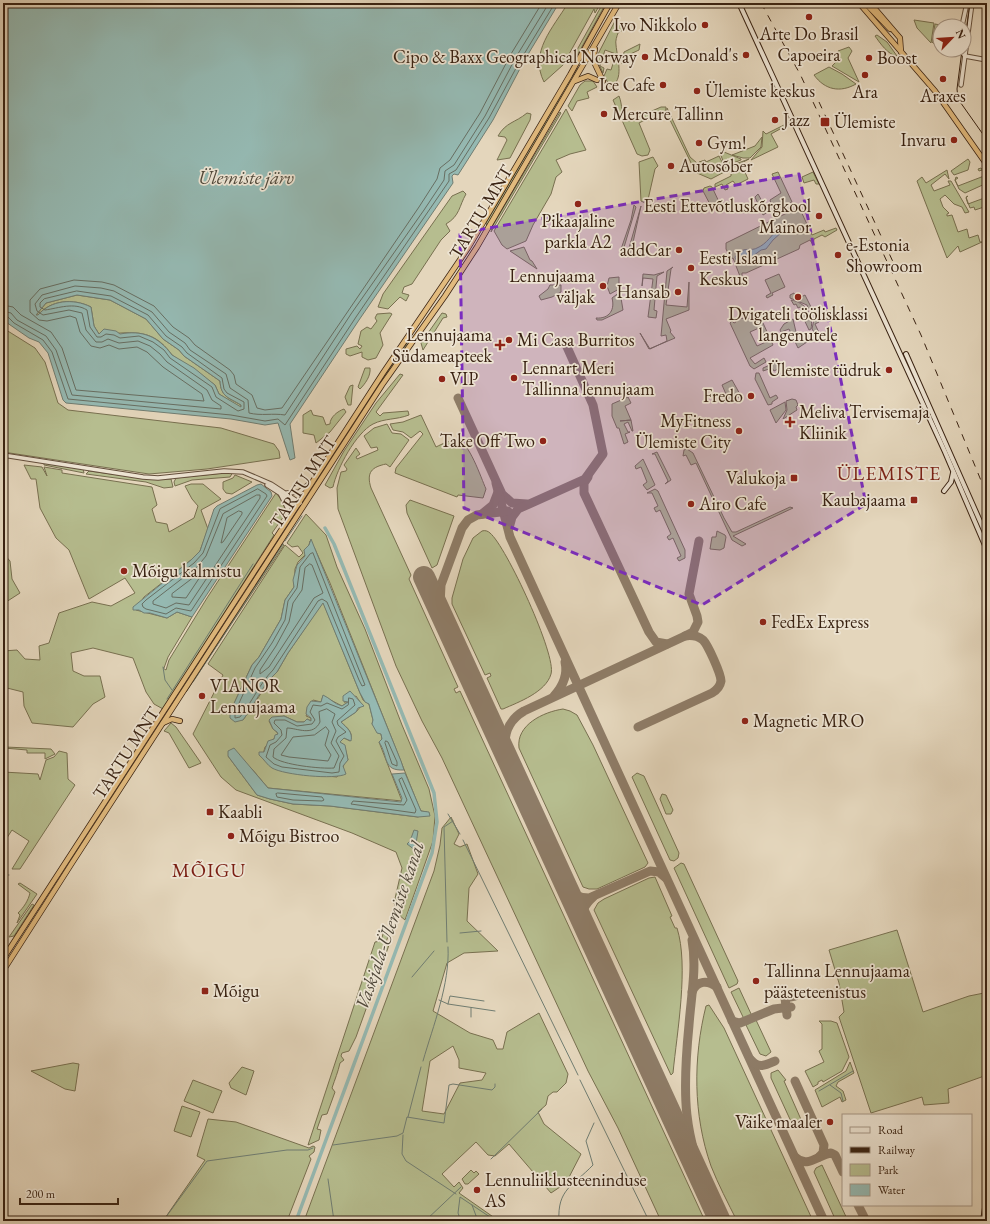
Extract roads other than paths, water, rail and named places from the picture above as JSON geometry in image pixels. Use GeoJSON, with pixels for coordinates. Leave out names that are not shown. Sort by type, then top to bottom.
{"type":"FeatureCollection","features":[{"type":"Feature","properties":{"kind":"highway","name":"TARTU MNT"},"geometry":{"type":"LineString","coordinates":[[3,959],[383,373],[468,248],[576,66],[610,3]]}},
{"type":"Feature","properties":{"kind":"highway","name":"TARTU MNT"},"geometry":{"type":"LineString","coordinates":[[3,972],[161,724],[382,385],[477,248],[619,3]]}},
{"type":"Feature","properties":{"kind":"highway"},"geometry":{"type":"LineString","coordinates":[[859,3],[947,107],[987,165]]}},
{"type":"Feature","properties":{"kind":"highway"},"geometry":{"type":"LineString","coordinates":[[865,3],[884,25],[896,34]]}},
{"type":"Feature","properties":{"kind":"highway"},"geometry":{"type":"LineString","coordinates":[[870,3],[900,38],[901,52]]}},
{"type":"Feature","properties":{"kind":"highway"},"geometry":{"type":"LineString","coordinates":[[596,45],[593,60],[603,81]]}},
{"type":"Feature","properties":{"kind":"highway"},"geometry":{"type":"LineString","coordinates":[[576,66],[584,65],[583,53]]}},
{"type":"Feature","properties":{"kind":"highway"},"geometry":{"type":"LineString","coordinates":[[575,81],[586,76],[597,80]]}},
{"type":"Feature","properties":{"kind":"highway"},"geometry":{"type":"LineString","coordinates":[[161,724],[170,719],[180,721]]}},
{"type":"Feature","properties":{"kind":"main road"},"geometry":{"type":"LineString","coordinates":[[739,3],[904,355],[987,537]]}},
{"type":"Feature","properties":{"kind":"main road"},"geometry":{"type":"LineString","coordinates":[[904,355],[987,550]]}},
{"type":"Feature","properties":{"kind":"main road"},"geometry":{"type":"LineString","coordinates":[[944,491],[951,482],[953,471]]}},
{"type":"Feature","properties":{"kind":"main road"},"geometry":{"type":"LineString","coordinates":[[983,1221],[987,1195]]}},
{"type":"Feature","properties":{"kind":"street"},"geometry":{"type":"LineString","coordinates":[[964,18],[967,3]]}},
{"type":"Feature","properties":{"kind":"street"},"geometry":{"type":"LineString","coordinates":[[971,18],[972,3]]}},
{"type":"Feature","properties":{"kind":"street"},"geometry":{"type":"LineString","coordinates":[[972,57],[987,60]]}},
{"type":"Feature","properties":{"kind":"street"},"geometry":{"type":"LineString","coordinates":[[961,85],[964,58]]}},
{"type":"Feature","properties":{"kind":"street"},"geometry":{"type":"LineString","coordinates":[[3,455],[143,477],[158,478],[229,470],[242,472],[284,492],[298,504]]}},
{"type":"Feature","properties":{"kind":"street"},"geometry":{"type":"LineString","coordinates":[[259,479],[303,507]]}},
{"type":"Feature","properties":{"kind":"street"},"geometry":{"type":"LineString","coordinates":[[284,492],[298,492],[313,481]]}},
{"type":"Feature","properties":{"kind":"street"},"geometry":{"type":"LineString","coordinates":[[279,493],[287,506],[287,520]]}},
{"type":"Feature","properties":{"kind":"water","name":"Ülemiste järv"},"geometry":{"type":"Polygon","coordinates":[[[3,3],[559,3],[524,61],[493,120],[458,175],[454,174],[452,176],[453,183],[290,424],[295,458],[290,460],[278,423],[265,425],[231,419],[66,403],[63,400],[48,353],[39,342],[29,338],[3,320],[3,3]],[[77,295],[46,303],[36,315],[49,306],[63,302],[77,302],[91,307],[94,326],[99,334],[104,329],[116,331],[120,334],[142,334],[155,339],[167,348],[172,355],[194,368],[215,385],[219,394],[241,407],[241,405],[224,394],[220,381],[184,356],[179,350],[163,339],[146,319],[110,300],[77,295]]]}},
{"type":"Feature","properties":{"kind":"water"},"geometry":{"type":"Polygon","coordinates":[[[780,227],[783,231],[766,249],[761,250],[745,262],[736,260],[735,257],[738,253],[761,246],[780,227]]]}},
{"type":"Feature","properties":{"kind":"water"},"geometry":{"type":"Polygon","coordinates":[[[261,484],[271,492],[272,496],[192,617],[177,612],[167,618],[150,613],[144,613],[139,610],[133,610],[133,607],[200,551],[214,509],[217,506],[261,484]]]}},
{"type":"Feature","properties":{"kind":"water"},"geometry":{"type":"Polygon","coordinates":[[[311,539],[404,770],[392,768],[387,762],[379,742],[382,739],[381,734],[377,733],[372,724],[373,720],[369,704],[365,702],[360,693],[323,603],[288,653],[277,672],[267,682],[243,720],[235,722],[230,718],[230,712],[252,665],[259,657],[281,619],[285,600],[294,587],[293,580],[297,565],[305,556],[304,550],[309,545],[311,539]]]}},
{"type":"Feature","properties":{"kind":"water"},"geometry":{"type":"Polygon","coordinates":[[[350,691],[364,706],[358,708],[356,712],[341,722],[349,730],[351,735],[351,741],[344,738],[340,742],[345,745],[348,760],[343,766],[346,774],[340,776],[321,777],[287,773],[272,768],[259,755],[259,752],[264,752],[268,741],[274,739],[275,735],[278,734],[273,729],[269,720],[272,717],[284,716],[297,722],[304,722],[307,719],[311,721],[311,718],[306,714],[307,707],[311,701],[321,702],[323,695],[342,706],[348,702],[343,701],[343,696],[350,691]]]}},
{"type":"Feature","properties":{"kind":"water"},"geometry":{"type":"Polygon","coordinates":[[[234,748],[268,788],[401,802],[402,798],[392,774],[405,773],[421,811],[429,812],[430,816],[418,817],[330,806],[293,804],[257,795],[228,756],[228,751],[234,748]]]}},
{"type":"Feature","properties":{"kind":"water"},"geometry":{"type":"Polygon","coordinates":[[[414,830],[418,831],[415,850],[407,844],[410,841],[414,830]]]}},
{"type":"Feature","properties":{"kind":"waterway"},"geometry":{"type":"LineString","coordinates":[[285,541],[302,516]]}},
{"type":"Feature","properties":{"kind":"waterway","name":"Vaskjala-Ülemiste kanal"},"geometry":{"type":"LineString","coordinates":[[296,1221],[432,853],[437,822],[434,793],[334,544],[325,528]]}},
{"type":"Feature","properties":{"kind":"waterway"},"geometry":{"type":"LineString","coordinates":[[193,682],[283,544]]}},
{"type":"Feature","properties":{"kind":"waterway"},"geometry":{"type":"LineString","coordinates":[[167,699],[253,564]]}},
{"type":"Feature","properties":{"kind":"waterway"},"geometry":{"type":"LineString","coordinates":[[163,667],[165,680],[172,690]]}},
{"type":"Feature","properties":{"kind":"waterway"},"geometry":{"type":"LineString","coordinates":[[448,814],[460,834]]}},
{"type":"Feature","properties":{"kind":"waterway"},"geometry":{"type":"LineString","coordinates":[[447,942],[444,827],[453,821]]}},
{"type":"Feature","properties":{"kind":"waterway"},"geometry":{"type":"LineString","coordinates":[[463,840],[578,1075]]}},
{"type":"Feature","properties":{"kind":"waterway"},"geometry":{"type":"LineString","coordinates":[[4,875],[9,875]]}},
{"type":"Feature","properties":{"kind":"waterway"},"geometry":{"type":"LineString","coordinates":[[460,933],[481,931]]}},
{"type":"Feature","properties":{"kind":"waterway"},"geometry":{"type":"LineString","coordinates":[[423,1061],[444,990],[448,961],[448,947]]}},
{"type":"Feature","properties":{"kind":"waterway"},"geometry":{"type":"LineString","coordinates":[[412,977],[434,951]]}},
{"type":"Feature","properties":{"kind":"waterway"},"geometry":{"type":"LineString","coordinates":[[448,1004],[450,996],[484,1001]]}},
{"type":"Feature","properties":{"kind":"waterway"},"geometry":{"type":"LineString","coordinates":[[439,1000],[448,1004],[495,1011]]}},
{"type":"Feature","properties":{"kind":"waterway"},"geometry":{"type":"LineString","coordinates":[[471,1008],[471,1017]]}},
{"type":"Feature","properties":{"kind":"waterway"},"geometry":{"type":"LineString","coordinates":[[408,1117],[421,1067]]}},
{"type":"Feature","properties":{"kind":"waterway"},"geometry":{"type":"LineString","coordinates":[[819,1091],[853,1071]]}},
{"type":"Feature","properties":{"kind":"waterway"},"geometry":{"type":"LineString","coordinates":[[580,1080],[649,1221]]}},
{"type":"Feature","properties":{"kind":"waterway"},"geometry":{"type":"LineString","coordinates":[[333,1145],[397,1136],[403,1133],[407,1117],[444,1123],[449,1085],[453,1084],[492,1090],[495,1087],[495,1084]]}},
{"type":"Feature","properties":{"kind":"waterway"},"geometry":{"type":"LineString","coordinates":[[830,1085],[841,1093],[843,1101]]}},
{"type":"Feature","properties":{"kind":"waterway"},"geometry":{"type":"LineString","coordinates":[[491,1159],[542,1109]]}},
{"type":"Feature","properties":{"kind":"waterway"},"geometry":{"type":"LineString","coordinates":[[559,1221],[559,1210],[564,1195],[568,1189],[593,1165],[586,1141],[594,1123]]}},
{"type":"Feature","properties":{"kind":"waterway"},"geometry":{"type":"LineString","coordinates":[[403,1135],[402,1154],[406,1161],[456,1194]]}},
{"type":"Feature","properties":{"kind":"waterway"},"geometry":{"type":"LineString","coordinates":[[163,1221],[207,1161],[287,1150],[308,1150],[313,1148]]}},
{"type":"Feature","properties":{"kind":"waterway"},"geometry":{"type":"LineString","coordinates":[[328,1179],[334,1221]]}},
{"type":"Feature","properties":{"kind":"waterway"},"geometry":{"type":"LineString","coordinates":[[425,1221],[461,1187]]}},
{"type":"Feature","properties":{"kind":"waterway"},"geometry":{"type":"LineString","coordinates":[[461,1221],[458,1213],[460,1197],[496,1221]]}},
{"type":"Feature","properties":{"kind":"waterway"},"geometry":{"type":"LineString","coordinates":[[472,1205],[478,1221]]}},
{"type":"Feature","properties":{"kind":"tram line"},"geometry":{"type":"LineString","coordinates":[[968,18],[970,3]]}},
{"type":"Feature","properties":{"kind":"tram line"},"geometry":{"type":"LineString","coordinates":[[961,58],[957,89],[958,99],[987,140]]}},
{"type":"Feature","properties":{"kind":"railway"},"geometry":{"type":"LineString","coordinates":[[761,3],[801,76],[921,335],[987,495]]}},
{"type":"Feature","properties":{"kind":"railway"},"geometry":{"type":"LineString","coordinates":[[819,102],[894,264]]}},
{"type":"Feature","properties":{"kind":"place","name":"Arte Do Brasil Capoeira"},"geometry":{"type":"Point","coordinates":[809,17]}},
{"type":"Feature","properties":{"kind":"place","name":"Ivo Nikkolo"},"geometry":{"type":"Point","coordinates":[705,25]}},
{"type":"Feature","properties":{"kind":"place","name":"McDonald's"},"geometry":{"type":"Point","coordinates":[746,55]}},
{"type":"Feature","properties":{"kind":"place","name":"Cipo & Baxx Geographical Norway"},"geometry":{"type":"Point","coordinates":[645,57]}},
{"type":"Feature","properties":{"kind":"place","name":"Boost"},"geometry":{"type":"Point","coordinates":[869,58]}},
{"type":"Feature","properties":{"kind":"place","name":"Ara"},"geometry":{"type":"Point","coordinates":[865,75]}},
{"type":"Feature","properties":{"kind":"place","name":"Araxes"},"geometry":{"type":"Point","coordinates":[943,79]}},
{"type":"Feature","properties":{"kind":"place","name":"Ice Cafe"},"geometry":{"type":"Point","coordinates":[663,85]}},
{"type":"Feature","properties":{"kind":"place","name":"Ülemiste keskus"},"geometry":{"type":"Point","coordinates":[697,91]}},
{"type":"Feature","properties":{"kind":"place","name":"Mercure Tallinn"},"geometry":{"type":"Point","coordinates":[604,114]}},
{"type":"Feature","properties":{"kind":"place","name":"Jazz"},"geometry":{"type":"Point","coordinates":[775,120]}},
{"type":"Feature","properties":{"kind":"place","name":"Ülemiste"},"geometry":{"type":"Point","coordinates":[825,122]}},
{"type":"Feature","properties":{"kind":"place","name":"Invaru"},"geometry":{"type":"Point","coordinates":[954,140]}},
{"type":"Feature","properties":{"kind":"place","name":"Gym!"},"geometry":{"type":"Point","coordinates":[699,143]}},
{"type":"Feature","properties":{"kind":"place","name":"Autosõber"},"geometry":{"type":"Point","coordinates":[671,166]}},
{"type":"Feature","properties":{"kind":"place","name":"Pikaajaline parkla A2"},"geometry":{"type":"Point","coordinates":[578,204]}},
{"type":"Feature","properties":{"kind":"place","name":"Eesti Ettevõtluskõrgkool Mainor"},"geometry":{"type":"Point","coordinates":[819,216]}},
{"type":"Feature","properties":{"kind":"place","name":"addCar"},"geometry":{"type":"Point","coordinates":[679,250]}},
{"type":"Feature","properties":{"kind":"place","name":"e-Estonia Showroom"},"geometry":{"type":"Point","coordinates":[838,255]}},
{"type":"Feature","properties":{"kind":"place","name":"Eesti Islami Keskus"},"geometry":{"type":"Point","coordinates":[691,268]}},
{"type":"Feature","properties":{"kind":"place","name":"Lennujaama väljak"},"geometry":{"type":"Point","coordinates":[603,286]}},
{"type":"Feature","properties":{"kind":"place","name":"Hansab"},"geometry":{"type":"Point","coordinates":[678,292]}},
{"type":"Feature","properties":{"kind":"place","name":"Dvigateli töölisklassi langenutele"},"geometry":{"type":"Point","coordinates":[798,297]}},
{"type":"Feature","properties":{"kind":"place","name":"Mi Casa Burritos"},"geometry":{"type":"Point","coordinates":[509,340]}},
{"type":"Feature","properties":{"kind":"place","name":"Lennujaama Südameapteek"},"geometry":{"type":"Point","coordinates":[500,345]}},
{"type":"Feature","properties":{"kind":"place","name":"Ülemiste tüdruk"},"geometry":{"type":"Point","coordinates":[889,370]}},
{"type":"Feature","properties":{"kind":"place","name":"Lennart Meri Tallinna lennujaam"},"geometry":{"type":"Point","coordinates":[514,378]}},
{"type":"Feature","properties":{"kind":"place","name":"VIP"},"geometry":{"type":"Point","coordinates":[442,379]}},
{"type":"Feature","properties":{"kind":"place","name":"Fredo"},"geometry":{"type":"Point","coordinates":[751,396]}},
{"type":"Feature","properties":{"kind":"place","name":"Meliva Tervisemaja Kliinik"},"geometry":{"type":"Point","coordinates":[790,422]}},
{"type":"Feature","properties":{"kind":"place","name":"MyFitness Ülemiste City"},"geometry":{"type":"Point","coordinates":[739,431]}},
{"type":"Feature","properties":{"kind":"place","name":"Take Off Two"},"geometry":{"type":"Point","coordinates":[543,441]}},
{"type":"Feature","properties":{"kind":"place","name":"Valukoja"},"geometry":{"type":"Point","coordinates":[794,478]}},
{"type":"Feature","properties":{"kind":"place","name":"Kaubajaama"},"geometry":{"type":"Point","coordinates":[914,500]}},
{"type":"Feature","properties":{"kind":"place","name":"Airo Cafe"},"geometry":{"type":"Point","coordinates":[691,504]}},
{"type":"Feature","properties":{"kind":"place","name":"Mõigu kalmistu"},"geometry":{"type":"Point","coordinates":[124,571]}},
{"type":"Feature","properties":{"kind":"place","name":"FedEx Express"},"geometry":{"type":"Point","coordinates":[763,622]}},
{"type":"Feature","properties":{"kind":"place","name":"VIANOR Lennujaama"},"geometry":{"type":"Point","coordinates":[202,696]}},
{"type":"Feature","properties":{"kind":"place","name":"Magnetic MRO"},"geometry":{"type":"Point","coordinates":[745,721]}},
{"type":"Feature","properties":{"kind":"place","name":"Kaabli"},"geometry":{"type":"Point","coordinates":[210,812]}},
{"type":"Feature","properties":{"kind":"place","name":"Mõigu Bistroo"},"geometry":{"type":"Point","coordinates":[231,836]}},
{"type":"Feature","properties":{"kind":"place","name":"Tallinna Lennujaama päästeteenistus"},"geometry":{"type":"Point","coordinates":[756,981]}},
{"type":"Feature","properties":{"kind":"place","name":"Mõigu"},"geometry":{"type":"Point","coordinates":[205,991]}},
{"type":"Feature","properties":{"kind":"place","name":"Väike maaler"},"geometry":{"type":"Point","coordinates":[830,1122]}},
{"type":"Feature","properties":{"kind":"place","name":"Lennuliiklusteeninduse AS"},"geometry":{"type":"Point","coordinates":[477,1190]}},
{"type":"Feature","properties":{"kind":"district","name":"ÜLEMISTE"},"geometry":{"type":"Point","coordinates":[889,473]}},
{"type":"Feature","properties":{"kind":"district","name":"MÕIGU"},"geometry":{"type":"Point","coordinates":[209,870]}}]}
